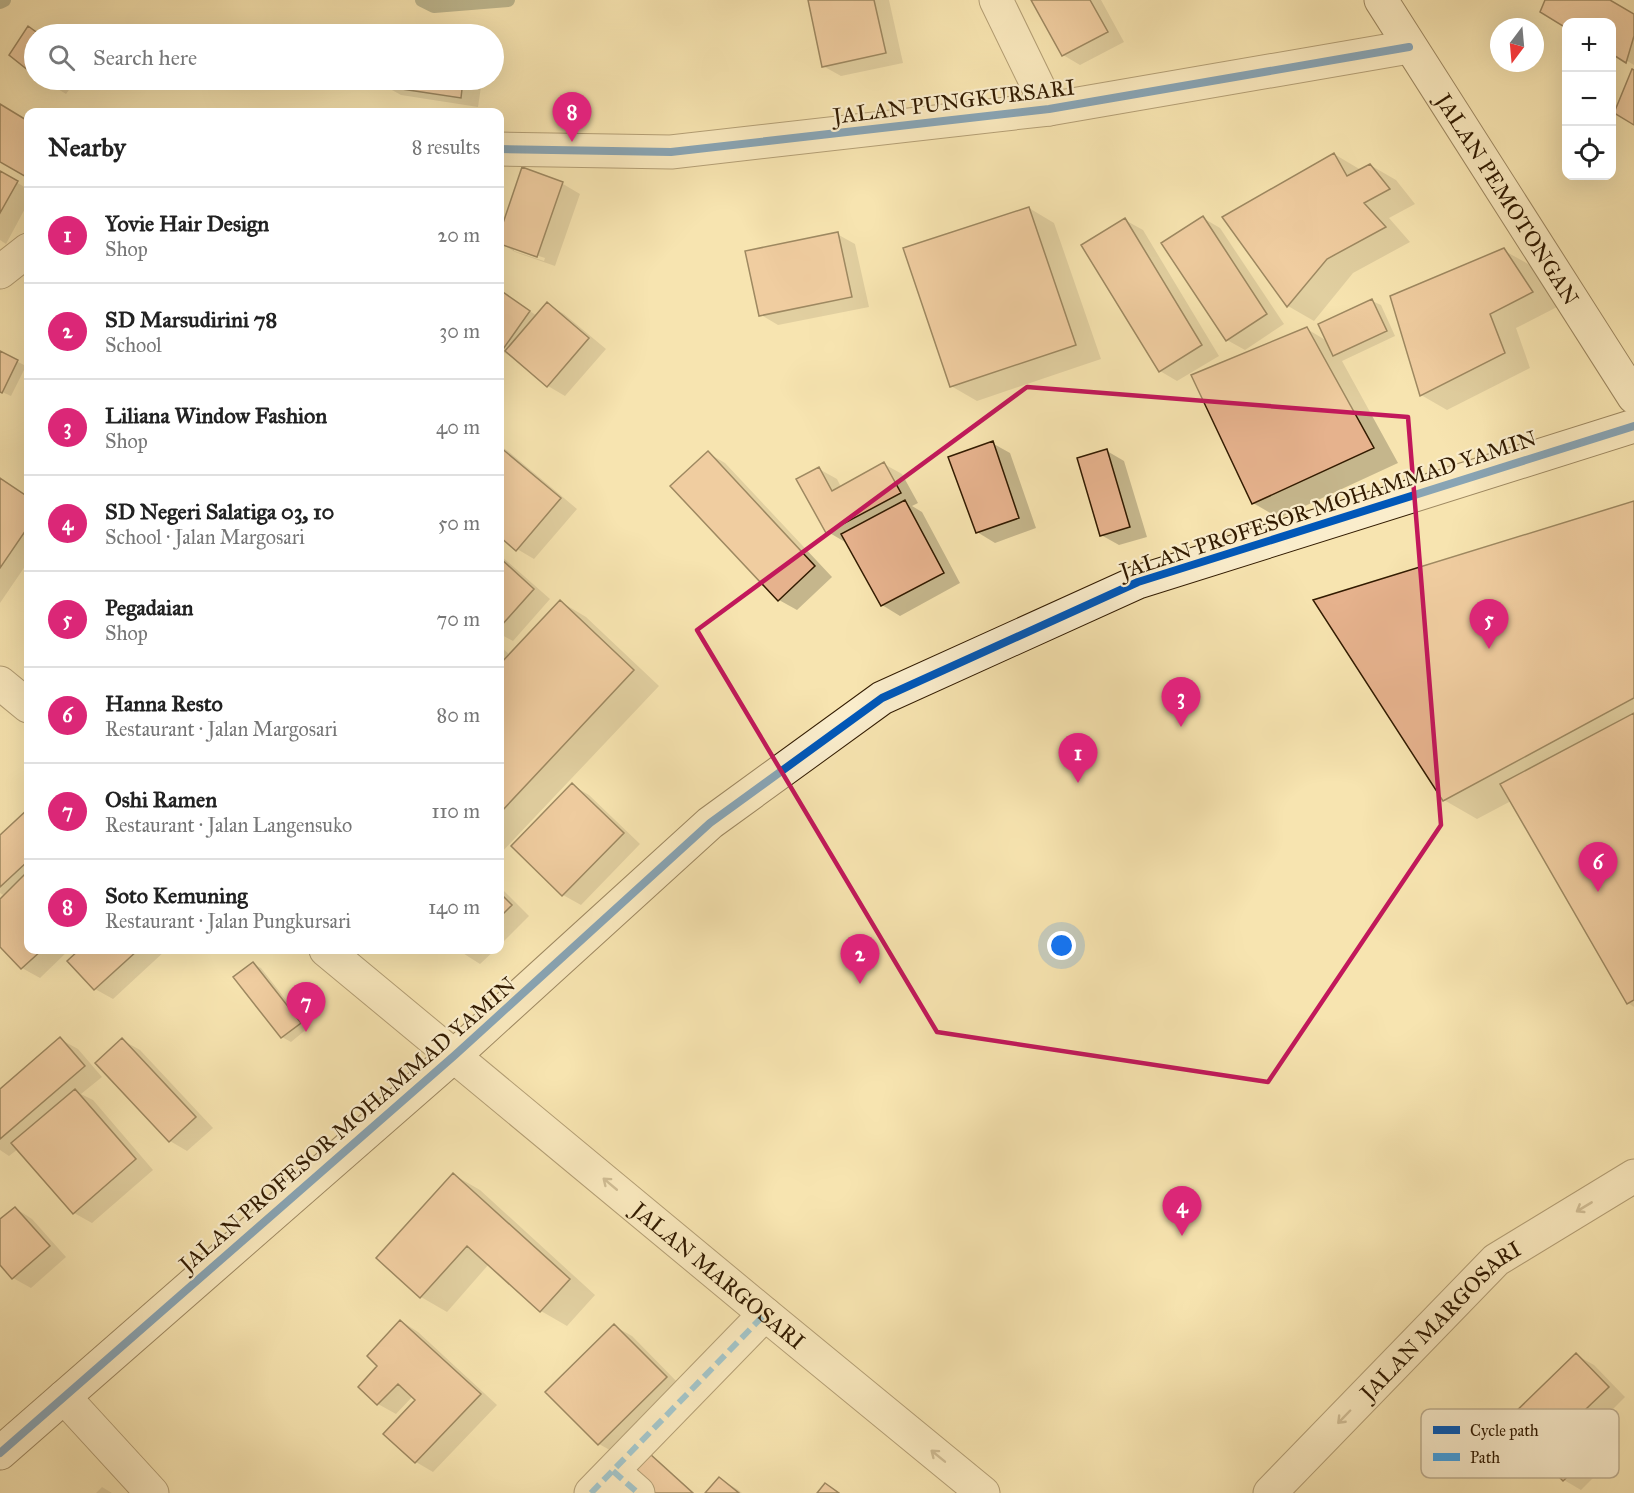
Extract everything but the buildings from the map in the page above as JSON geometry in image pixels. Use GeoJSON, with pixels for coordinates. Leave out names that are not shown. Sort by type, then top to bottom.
{"type":"FeatureCollection","features":[{"type":"Feature","properties":{"kind":"street"},"geometry":{"type":"LineString","coordinates":[[996,0],[1049,110]]}},
{"type":"Feature","properties":{"kind":"street","name":"JALAN PEMOTONGAN"},"geometry":{"type":"LineString","coordinates":[[1381,0],[1634,397]]}},
{"type":"Feature","properties":{"kind":"street","name":"JALAN PUNGKURSARI"},"geometry":{"type":"LineString","coordinates":[[504,149],[671,152],[1049,110],[1409,47]]}},
{"type":"Feature","properties":{"kind":"street"},"geometry":{"type":"LineString","coordinates":[[0,272],[24,253]]}},
{"type":"Feature","properties":{"kind":"street","name":"JALAN PROFESOR MOHAMMAD YAMIN"},"geometry":{"type":"LineString","coordinates":[[0,1453],[455,1055],[710,823],[882,698],[1138,582],[1634,426]]}},
{"type":"Feature","properties":{"kind":"street"},"geometry":{"type":"LineString","coordinates":[[0,683],[24,703]]}},
{"type":"Feature","properties":{"kind":"street","name":"JALAN MARGOSARI"},"geometry":{"type":"LineString","coordinates":[[331,954],[983,1493]]}},
{"type":"Feature","properties":{"kind":"street","name":"JALAN MARGOSARI"},"geometry":{"type":"LineString","coordinates":[[1270,1493],[1496,1260],[1634,1176]]}},
{"type":"Feature","properties":{"kind":"street"},"geometry":{"type":"LineString","coordinates":[[638,1493],[602,1482],[765,1314]]}},
{"type":"Feature","properties":{"kind":"street"},"geometry":{"type":"LineString","coordinates":[[64,1397],[152,1493]]}},
{"type":"Feature","properties":{"kind":"highlighted area"},"geometry":{"type":"Polygon","coordinates":[[[1027,387],[1408,417],[1441,825],[1268,1082],[937,1032],[697,630],[1027,387]]]}},
{"type":"Feature","properties":{"kind":"waterway"},"geometry":{"type":"LineString","coordinates":[[0,2],[4,0]]}},
{"type":"Feature","properties":{"kind":"waterway"},"geometry":{"type":"LineString","coordinates":[[422,0],[434,6],[508,0]]}},
{"type":"Feature","properties":{"kind":"marked path"},"geometry":{"type":"LineString","coordinates":[[591,1493],[765,1314]]}},
{"type":"Feature","properties":{"kind":"marked path"},"geometry":{"type":"LineString","coordinates":[[613,1471],[638,1493]]}},
{"type":"Feature","properties":{"kind":"cycle path"},"geometry":{"type":"LineString","coordinates":[[504,149],[671,152],[1049,109],[1409,47]]}},
{"type":"Feature","properties":{"kind":"cycle path"},"geometry":{"type":"LineString","coordinates":[[0,1453],[455,1055],[710,823],[882,698],[1138,582],[1634,426]]}},
{"type":"Feature","properties":{"kind":"place","name":"Soto Kemuning"},"geometry":{"type":"Point","coordinates":[572,142]}},
{"type":"Feature","properties":{"kind":"place","name":"Pegadaian"},"geometry":{"type":"Point","coordinates":[1489,649]}},
{"type":"Feature","properties":{"kind":"place","name":"Liliana Window Fashion"},"geometry":{"type":"Point","coordinates":[1181,727]}},
{"type":"Feature","properties":{"kind":"place","name":"Yovie Hair Design"},"geometry":{"type":"Point","coordinates":[1078,783]}},
{"type":"Feature","properties":{"kind":"place","name":"Hanna Resto"},"geometry":{"type":"Point","coordinates":[1598,892]}},
{"type":"Feature","properties":{"kind":"place","name":"SD Marsudirini 78"},"geometry":{"type":"Point","coordinates":[860,984]}},
{"type":"Feature","properties":{"kind":"place","name":"Oshi Ramen"},"geometry":{"type":"Point","coordinates":[306,1032]}},
{"type":"Feature","properties":{"kind":"place","name":"SD Negeri Salatiga 03, 10"},"geometry":{"type":"Point","coordinates":[1182,1236]}}]}
